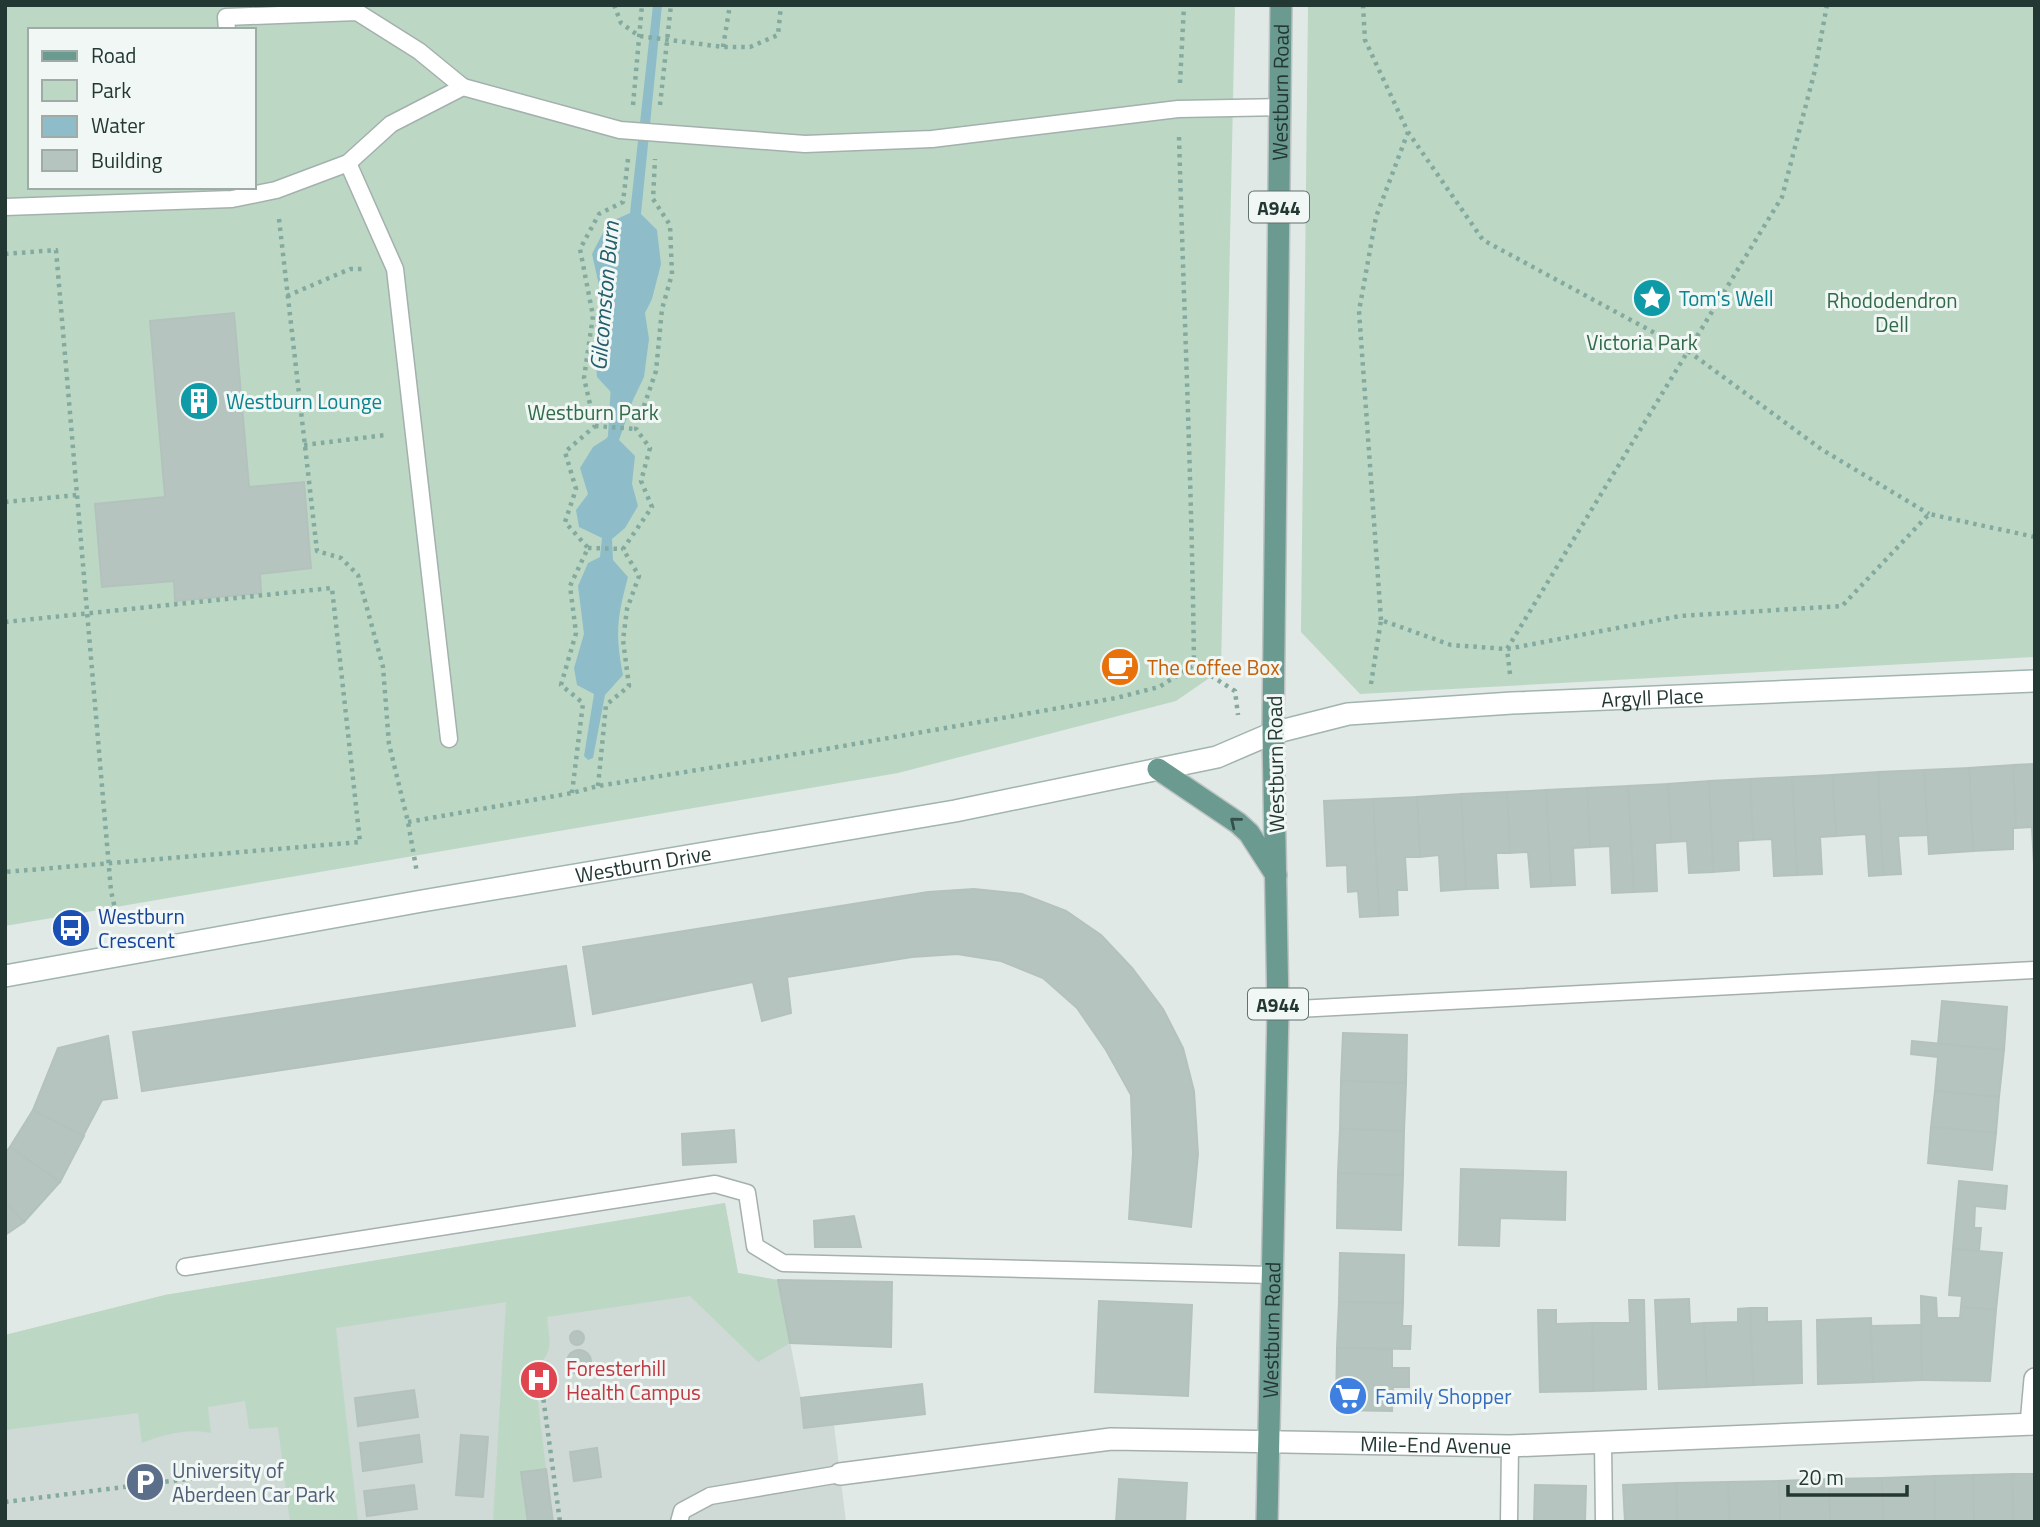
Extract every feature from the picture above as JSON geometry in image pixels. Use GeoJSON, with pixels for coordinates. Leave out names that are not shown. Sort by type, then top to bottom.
{"type":"FeatureCollection","features":[{"type":"Feature","properties":{"kind":"main road","name":"Westburn Road"},"geometry":{"type":"LineString","coordinates":[[1267,1522],[1278,1010],[1273,733],[1281,5]]}},
{"type":"Feature","properties":{"kind":"main road"},"geometry":{"type":"LineString","coordinates":[[1158,769],[1238,823],[1249,833],[1276,875]]}},
{"type":"Feature","properties":{"kind":"street","name":"Argyll Place"},"geometry":{"type":"LineString","coordinates":[[1273,733],[1348,714],[1512,703],[2035,681]]}},
{"type":"Feature","properties":{"kind":"street","name":"Westburn Drive"},"geometry":{"type":"LineString","coordinates":[[5,976],[422,901],[956,811],[1217,757],[1273,733]]}},
{"type":"Feature","properties":{"kind":"street"},"geometry":{"type":"LineString","coordinates":[[2033,1424],[2035,1379]]}},
{"type":"Feature","properties":{"kind":"street","name":"Mile-End Avenue"},"geometry":{"type":"LineString","coordinates":[[840,1474],[1111,1439],[1510,1446],[2033,1424]]}},
{"type":"Feature","properties":{"kind":"lane"},"geometry":{"type":"LineString","coordinates":[[224,17],[358,9],[419,51],[463,88],[607,126],[656,133],[805,144],[932,139],[1178,109],[1280,107]]}},
{"type":"Feature","properties":{"kind":"lane"},"geometry":{"type":"LineString","coordinates":[[5,207],[276,190],[348,163],[391,124],[463,88]]}},
{"type":"Feature","properties":{"kind":"lane"},"geometry":{"type":"LineString","coordinates":[[348,163],[395,269],[449,739]]}},
{"type":"Feature","properties":{"kind":"lane"},"geometry":{"type":"LineString","coordinates":[[1278,1010],[2035,970]]}},
{"type":"Feature","properties":{"kind":"lane"},"geometry":{"type":"LineString","coordinates":[[185,1267],[715,1184],[747,1193],[755,1245],[783,1263],[1273,1275]]}},
{"type":"Feature","properties":{"kind":"lane"},"geometry":{"type":"LineString","coordinates":[[1603,1443],[1604,1522]]}},
{"type":"Feature","properties":{"kind":"lane"},"geometry":{"type":"LineString","coordinates":[[1509,1522],[1510,1446]]}},
{"type":"Feature","properties":{"kind":"lane"},"geometry":{"type":"LineString","coordinates":[[679,1522],[682,1511],[710,1496],[840,1474]]}},
{"type":"Feature","properties":{"kind":"path"},"geometry":{"type":"LineString","coordinates":[[614,5],[621,23],[639,36],[723,47],[750,47],[778,36],[781,5]]}},
{"type":"Feature","properties":{"kind":"path"},"geometry":{"type":"LineString","coordinates":[[595,426],[584,377],[593,316],[580,249],[599,214],[623,202],[642,5]]}},
{"type":"Feature","properties":{"kind":"path"},"geometry":{"type":"LineString","coordinates":[[636,429],[656,371],[662,309],[672,274],[670,225],[653,199],[656,133],[671,5]]}},
{"type":"Feature","properties":{"kind":"path"},"geometry":{"type":"LineString","coordinates":[[723,47],[730,5]]}},
{"type":"Feature","properties":{"kind":"path"},"geometry":{"type":"LineString","coordinates":[[1184,5],[1178,109],[1192,515],[1194,665]]}},
{"type":"Feature","properties":{"kind":"path"},"geometry":{"type":"LineString","coordinates":[[1363,5],[1365,40],[1408,132],[1483,240],[1688,351],[1821,449],[1929,514],[2035,537]]}},
{"type":"Feature","properties":{"kind":"path"},"geometry":{"type":"LineString","coordinates":[[1512,703],[1507,649],[1782,197],[1815,70],[1827,5]]}},
{"type":"Feature","properties":{"kind":"path"},"geometry":{"type":"LineString","coordinates":[[1368,697],[1381,620],[1359,311],[1376,217],[1408,132]]}},
{"type":"Feature","properties":{"kind":"path"},"geometry":{"type":"LineString","coordinates":[[276,190],[317,551],[341,558],[358,575],[383,667],[389,744],[408,822],[422,901]]}},
{"type":"Feature","properties":{"kind":"path"},"geometry":{"type":"LineString","coordinates":[[5,254],[56,250],[111,891],[124,955]]}},
{"type":"Feature","properties":{"kind":"path"},"geometry":{"type":"LineString","coordinates":[[287,296],[350,269],[395,269]]}},
{"type":"Feature","properties":{"kind":"path"},"geometry":{"type":"LineString","coordinates":[[595,426],[636,429],[650,448],[641,481],[652,507],[624,549],[589,548],[565,522],[576,489],[565,452],[595,426]]}},
{"type":"Feature","properties":{"kind":"path"},"geometry":{"type":"LineString","coordinates":[[304,445],[414,432]]}},
{"type":"Feature","properties":{"kind":"path"},"geometry":{"type":"LineString","coordinates":[[5,502],[77,495]]}},
{"type":"Feature","properties":{"kind":"path"},"geometry":{"type":"LineString","coordinates":[[1381,620],[1451,645],[1507,649],[1679,616],[1842,606],[1929,514]]}},
{"type":"Feature","properties":{"kind":"path"},"geometry":{"type":"LineString","coordinates":[[572,793],[583,703],[561,685],[576,634],[570,586],[589,548]]}},
{"type":"Feature","properties":{"kind":"path"},"geometry":{"type":"LineString","coordinates":[[598,786],[606,705],[629,686],[623,640],[627,609],[639,576],[624,549]]}},
{"type":"Feature","properties":{"kind":"path"},"geometry":{"type":"LineString","coordinates":[[5,622],[332,588],[360,842],[5,872]]}},
{"type":"Feature","properties":{"kind":"path"},"geometry":{"type":"LineString","coordinates":[[1194,665],[1235,691],[1242,747]]}},
{"type":"Feature","properties":{"kind":"path"},"geometry":{"type":"LineString","coordinates":[[408,822],[598,786],[1116,698],[1159,687],[1194,665]]}},
{"type":"Feature","properties":{"kind":"path"},"geometry":{"type":"LineString","coordinates":[[540,1374],[560,1522]]}},
{"type":"Feature","properties":{"kind":"path"},"geometry":{"type":"LineString","coordinates":[[5,1502],[211,1476]]}},
{"type":"Feature","properties":{"kind":"shaded area","name":"Foresterhill Health Campus"},"geometry":{"type":"Polygon","coordinates":[[[725,1203],[738,1273],[778,1280],[801,1398],[804,1428],[834,1425],[846,1522],[5,1522],[5,1335],[165,1295],[725,1203]]]}},
{"type":"Feature","properties":{"kind":"green space","name":"Westburn Park"},"geometry":{"type":"Polygon","coordinates":[[[5,5],[1235,5],[1221,670],[1176,701],[898,773],[5,926],[5,5]]]}},
{"type":"Feature","properties":{"kind":"green space","name":"Victoria Park"},"geometry":{"type":"Polygon","coordinates":[[[1308,5],[2035,5],[2035,657],[1360,694],[1301,632],[1308,5]]]}},
{"type":"Feature","properties":{"kind":"green space"},"geometry":{"type":"Polygon","coordinates":[[[725,1203],[738,1273],[778,1280],[790,1343],[758,1362],[690,1296],[547,1317],[548,1352],[534,1369],[546,1469],[521,1473],[528,1522],[493,1522],[506,1302],[336,1328],[358,1522],[290,1522],[278,1427],[249,1429],[245,1401],[208,1407],[211,1433],[176,1433],[142,1443],[138,1413],[5,1430],[5,1335],[165,1295],[725,1203]]]}},
{"type":"Feature","properties":{"kind":"water"},"geometry":{"type":"Polygon","coordinates":[[[653,5],[662,5],[641,214],[657,230],[661,264],[652,299],[645,313],[649,339],[644,377],[619,440],[635,456],[632,484],[638,506],[625,528],[612,539],[613,560],[628,577],[618,626],[623,675],[605,695],[593,758],[588,760],[584,756],[594,694],[577,685],[574,668],[584,634],[578,586],[588,563],[600,557],[602,538],[579,527],[576,510],[588,494],[580,468],[593,447],[607,438],[622,404],[597,377],[595,352],[608,307],[600,290],[592,254],[608,223],[630,213],[653,5]]]}},
{"type":"Feature","properties":{"kind":"building","name":"Westburn Lounge"},"geometry":{"type":"Polygon","coordinates":[[[234,313],[249,487],[304,482],[311,568],[260,574],[261,593],[175,601],[174,581],[102,587],[95,504],[165,497],[150,321],[234,313]]]}},
{"type":"Feature","properties":{"kind":"building"},"geometry":{"type":"Polygon","coordinates":[[[2035,764],[2034,865],[2032,827],[2016,828],[2013,765],[2035,764]]]}},
{"type":"Feature","properties":{"kind":"building"},"geometry":{"type":"Polygon","coordinates":[[[2013,765],[2016,828],[2013,828],[2013,849],[1973,851],[1969,768],[2013,765]]]}},
{"type":"Feature","properties":{"kind":"building"},"geometry":{"type":"Polygon","coordinates":[[[1969,768],[1973,851],[1929,854],[1924,770],[1969,768]]]}},
{"type":"Feature","properties":{"kind":"building"},"geometry":{"type":"Polygon","coordinates":[[[1924,770],[1928,835],[1898,836],[1901,874],[1883,875],[1878,772],[1924,770]]]}},
{"type":"Feature","properties":{"kind":"building"},"geometry":{"type":"Polygon","coordinates":[[[1878,772],[1883,875],[1869,876],[1866,834],[1836,836],[1832,775],[1878,772]]]}},
{"type":"Feature","properties":{"kind":"building"},"geometry":{"type":"Polygon","coordinates":[[[1832,775],[1836,836],[1820,837],[1822,874],[1797,875],[1792,777],[1832,775]]]}},
{"type":"Feature","properties":{"kind":"building"},"geometry":{"type":"Polygon","coordinates":[[[1792,777],[1797,875],[1774,876],[1772,839],[1753,840],[1750,779],[1792,777]]]}},
{"type":"Feature","properties":{"kind":"building"},"geometry":{"type":"Polygon","coordinates":[[[1750,779],[1753,840],[1738,841],[1739,870],[1713,872],[1709,781],[1750,779]]]}},
{"type":"Feature","properties":{"kind":"building"},"geometry":{"type":"Polygon","coordinates":[[[1709,781],[1713,872],[1689,873],[1687,841],[1671,842],[1668,784],[1709,781]]]}},
{"type":"Feature","properties":{"kind":"building"},"geometry":{"type":"Polygon","coordinates":[[[1668,784],[1671,842],[1655,843],[1657,891],[1634,892],[1628,786],[1668,784]]]}},
{"type":"Feature","properties":{"kind":"building"},"geometry":{"type":"Polygon","coordinates":[[[1628,786],[1634,892],[1612,893],[1610,846],[1590,847],[1587,788],[1628,786]]]}},
{"type":"Feature","properties":{"kind":"building"},"geometry":{"type":"Polygon","coordinates":[[[1587,788],[1590,847],[1573,848],[1575,885],[1551,886],[1546,790],[1587,788]]]}},
{"type":"Feature","properties":{"kind":"building"},"geometry":{"type":"Polygon","coordinates":[[[1546,790],[1551,886],[1531,887],[1528,852],[1510,853],[1507,792],[1546,790]]]}},
{"type":"Feature","properties":{"kind":"building"},"geometry":{"type":"Polygon","coordinates":[[[1507,792],[1510,853],[1496,853],[1498,888],[1466,889],[1461,794],[1507,792]]]}},
{"type":"Feature","properties":{"kind":"building"},"geometry":{"type":"Polygon","coordinates":[[[1461,794],[1466,889],[1441,891],[1439,855],[1420,857],[1417,797],[1461,794]]]}},
{"type":"Feature","properties":{"kind":"building"},"geometry":{"type":"Polygon","coordinates":[[[1417,797],[1420,857],[1405,857],[1407,890],[1397,890],[1398,915],[1379,916],[1373,799],[1417,797]]]}},
{"type":"Feature","properties":{"kind":"building"},"geometry":{"type":"Polygon","coordinates":[[[1373,799],[1379,916],[1360,917],[1358,891],[1348,892],[1347,865],[1327,866],[1324,801],[1373,799]]]}},
{"type":"Feature","properties":{"kind":"building"},"geometry":{"type":"Polygon","coordinates":[[[974,889],[1022,894],[1066,911],[1101,935],[1132,968],[1163,1009],[1183,1048],[1194,1091],[1198,1154],[1191,1227],[1129,1219],[1133,1153],[1131,1095],[1106,1050],[1077,1008],[1043,978],[1001,961],[957,954],[912,957],[787,977],[791,1013],[762,1021],[753,982],[593,1014],[583,947],[928,892],[974,889]]]}},
{"type":"Feature","properties":{"kind":"building"},"geometry":{"type":"Polygon","coordinates":[[[566,966],[575,1026],[142,1091],[133,1032],[566,966]]]}},
{"type":"Feature","properties":{"kind":"building"},"geometry":{"type":"Polygon","coordinates":[[[1942,1001],[2007,1007],[2004,1050],[1938,1044],[1942,1001]]]}},
{"type":"Feature","properties":{"kind":"building"},"geometry":{"type":"Polygon","coordinates":[[[1343,1033],[1407,1035],[1406,1083],[1341,1081],[1343,1033]]]}},
{"type":"Feature","properties":{"kind":"building"},"geometry":{"type":"Polygon","coordinates":[[[108,1036],[117,1098],[102,1100],[83,1136],[33,1110],[58,1048],[108,1036]]]}},
{"type":"Feature","properties":{"kind":"building"},"geometry":{"type":"Polygon","coordinates":[[[1912,1041],[2004,1050],[1999,1097],[1935,1091],[1938,1057],[1911,1054],[1912,1041]]]}},
{"type":"Feature","properties":{"kind":"building"},"geometry":{"type":"Polygon","coordinates":[[[1341,1081],[1406,1083],[1404,1131],[1340,1129],[1341,1081]]]}},
{"type":"Feature","properties":{"kind":"building"},"geometry":{"type":"Polygon","coordinates":[[[1935,1091],[1999,1097],[1996,1133],[1931,1127],[1935,1091]]]}},
{"type":"Feature","properties":{"kind":"building"},"geometry":{"type":"Polygon","coordinates":[[[33,1110],[84,1136],[60,1182],[10,1147],[33,1110]]]}},
{"type":"Feature","properties":{"kind":"building"},"geometry":{"type":"Polygon","coordinates":[[[1931,1127],[1996,1133],[1992,1170],[1928,1163],[1931,1127]]]}},
{"type":"Feature","properties":{"kind":"building"},"geometry":{"type":"Polygon","coordinates":[[[1340,1129],[1404,1131],[1403,1175],[1338,1173],[1340,1129]]]}},
{"type":"Feature","properties":{"kind":"building"},"geometry":{"type":"Polygon","coordinates":[[[734,1130],[736,1162],[683,1165],[682,1134],[734,1130]]]}},
{"type":"Feature","properties":{"kind":"building"},"geometry":{"type":"Polygon","coordinates":[[[10,1147],[60,1182],[24,1222],[5,1202],[5,1153],[10,1147]]]}},
{"type":"Feature","properties":{"kind":"building"},"geometry":{"type":"Polygon","coordinates":[[[1461,1169],[1566,1172],[1565,1220],[1500,1218],[1499,1246],[1459,1245],[1461,1169]]]}},
{"type":"Feature","properties":{"kind":"building"},"geometry":{"type":"Polygon","coordinates":[[[1338,1173],[1403,1175],[1401,1230],[1337,1228],[1338,1173]]]}},
{"type":"Feature","properties":{"kind":"building"},"geometry":{"type":"Polygon","coordinates":[[[1959,1181],[2007,1186],[2005,1209],[1975,1206],[1974,1228],[1981,1228],[1979,1251],[1953,1249],[1959,1181]]]}},
{"type":"Feature","properties":{"kind":"building"},"geometry":{"type":"Polygon","coordinates":[[[5,1202],[24,1222],[5,1235],[5,1202]]]}},
{"type":"Feature","properties":{"kind":"building"},"geometry":{"type":"Polygon","coordinates":[[[854,1216],[861,1247],[815,1247],[814,1221],[854,1216]]]}},
{"type":"Feature","properties":{"kind":"building"},"geometry":{"type":"Polygon","coordinates":[[[1953,1249],[2002,1253],[1996,1310],[1961,1307],[1962,1296],[1949,1295],[1953,1249]]]}},
{"type":"Feature","properties":{"kind":"building"},"geometry":{"type":"Polygon","coordinates":[[[1340,1253],[1404,1255],[1403,1303],[1339,1302],[1340,1253]]]}},
{"type":"Feature","properties":{"kind":"building"},"geometry":{"type":"Polygon","coordinates":[[[778,1280],[892,1282],[891,1347],[790,1343],[778,1280]]]}},
{"type":"Feature","properties":{"kind":"building"},"geometry":{"type":"Polygon","coordinates":[[[1921,1296],[1936,1298],[1937,1318],[1960,1318],[1961,1307],[1996,1310],[1990,1381],[1922,1380],[1921,1296]]]}},
{"type":"Feature","properties":{"kind":"building"},"geometry":{"type":"Polygon","coordinates":[[[1689,1299],[1690,1324],[1704,1323],[1707,1387],[1659,1389],[1655,1300],[1689,1299]]]}},
{"type":"Feature","properties":{"kind":"building"},"geometry":{"type":"Polygon","coordinates":[[[1629,1300],[1644,1300],[1646,1389],[1593,1391],[1592,1323],[1630,1323],[1629,1300]]]}},
{"type":"Feature","properties":{"kind":"building"},"geometry":{"type":"Polygon","coordinates":[[[1099,1301],[1192,1305],[1188,1396],[1095,1392],[1099,1301]]]}},
{"type":"Feature","properties":{"kind":"building"},"geometry":{"type":"Polygon","coordinates":[[[1339,1302],[1403,1303],[1402,1326],[1411,1326],[1410,1349],[1337,1348],[1339,1302]]]}},
{"type":"Feature","properties":{"kind":"building"},"geometry":{"type":"Polygon","coordinates":[[[1750,1308],[1767,1308],[1767,1322],[1801,1321],[1802,1383],[1753,1385],[1750,1308]]]}},
{"type":"Feature","properties":{"kind":"building"},"geometry":{"type":"Polygon","coordinates":[[[1750,1308],[1753,1385],[1707,1387],[1704,1323],[1738,1322],[1738,1309],[1750,1308]]]}},
{"type":"Feature","properties":{"kind":"building"},"geometry":{"type":"Polygon","coordinates":[[[1538,1310],[1556,1310],[1556,1324],[1592,1323],[1593,1391],[1540,1392],[1538,1310]]]}},
{"type":"Feature","properties":{"kind":"building"},"geometry":{"type":"Polygon","coordinates":[[[1871,1318],[1873,1382],[1818,1384],[1817,1320],[1871,1318]]]}},
{"type":"Feature","properties":{"kind":"building"},"geometry":{"type":"Polygon","coordinates":[[[1921,1325],[1922,1380],[1873,1382],[1871,1326],[1921,1325]]]}},
{"type":"Feature","properties":{"kind":"building"},"geometry":{"type":"Polygon","coordinates":[[[577,1331],[582,1333],[582,1343],[577,1345],[572,1343],[570,1338],[572,1333],[577,1331]]]}},
{"type":"Feature","properties":{"kind":"building"},"geometry":{"type":"Polygon","coordinates":[[[1337,1348],[1392,1349],[1392,1368],[1409,1368],[1409,1387],[1393,1387],[1392,1411],[1336,1410],[1337,1348]]]}},
{"type":"Feature","properties":{"kind":"building"},"geometry":{"type":"Polygon","coordinates":[[[579,1350],[587,1354],[591,1362],[587,1370],[579,1374],[571,1370],[567,1362],[571,1354],[579,1350]]]}},
{"type":"Feature","properties":{"kind":"building"},"geometry":{"type":"Polygon","coordinates":[[[922,1384],[925,1414],[804,1428],[801,1398],[922,1384]]]}},
{"type":"Feature","properties":{"kind":"building"},"geometry":{"type":"Polygon","coordinates":[[[414,1390],[418,1417],[358,1426],[355,1398],[414,1390]]]}},
{"type":"Feature","properties":{"kind":"building"},"geometry":{"type":"Polygon","coordinates":[[[419,1435],[422,1462],[363,1471],[360,1443],[419,1435]]]}},
{"type":"Feature","properties":{"kind":"building"},"geometry":{"type":"Polygon","coordinates":[[[461,1435],[488,1437],[483,1497],[456,1495],[461,1435]]]}},
{"type":"Feature","properties":{"kind":"building"},"geometry":{"type":"Polygon","coordinates":[[[597,1448],[601,1477],[574,1481],[570,1452],[597,1448]]]}},
{"type":"Feature","properties":{"kind":"building"},"geometry":{"type":"Polygon","coordinates":[[[546,1469],[553,1522],[528,1522],[521,1472],[546,1469]]]}},
{"type":"Feature","properties":{"kind":"building"},"geometry":{"type":"Polygon","coordinates":[[[2012,1474],[2035,1474],[2035,1522],[2013,1522],[2012,1474]]]}},
{"type":"Feature","properties":{"kind":"building"},"geometry":{"type":"Polygon","coordinates":[[[2012,1474],[2013,1522],[1974,1522],[1973,1475],[2012,1474]]]}},
{"type":"Feature","properties":{"kind":"building"},"geometry":{"type":"Polygon","coordinates":[[[1973,1475],[1974,1522],[1935,1522],[1934,1476],[1973,1475]]]}},
{"type":"Feature","properties":{"kind":"building"},"geometry":{"type":"Polygon","coordinates":[[[1934,1476],[1935,1522],[1883,1522],[1882,1478],[1934,1476]]]}},
{"type":"Feature","properties":{"kind":"building"},"geometry":{"type":"Polygon","coordinates":[[[1882,1478],[1883,1522],[1830,1522],[1829,1479],[1882,1478]]]}},
{"type":"Feature","properties":{"kind":"building"},"geometry":{"type":"Polygon","coordinates":[[[1119,1479],[1187,1483],[1185,1522],[1116,1522],[1119,1479]]]}},
{"type":"Feature","properties":{"kind":"building"},"geometry":{"type":"Polygon","coordinates":[[[1829,1479],[1830,1522],[1780,1522],[1779,1481],[1829,1479]]]}},
{"type":"Feature","properties":{"kind":"building"},"geometry":{"type":"Polygon","coordinates":[[[1779,1481],[1780,1522],[1729,1522],[1728,1482],[1779,1481]]]}},
{"type":"Feature","properties":{"kind":"building"},"geometry":{"type":"Polygon","coordinates":[[[1728,1482],[1729,1522],[1677,1522],[1676,1483],[1728,1482]]]}},
{"type":"Feature","properties":{"kind":"building"},"geometry":{"type":"Polygon","coordinates":[[[1676,1483],[1677,1522],[1625,1522],[1623,1485],[1676,1483]]]}},
{"type":"Feature","properties":{"kind":"building"},"geometry":{"type":"Polygon","coordinates":[[[414,1485],[417,1509],[367,1516],[364,1491],[414,1485]]]}},
{"type":"Feature","properties":{"kind":"building"},"geometry":{"type":"Polygon","coordinates":[[[1535,1485],[1586,1486],[1585,1522],[1534,1522],[1535,1485]]]}},
{"type":"Feature","properties":{"kind":"waterway","name":"Gilcomston Burn"},"geometry":{"type":"LineString","coordinates":[[614,435],[617,384]]}},
{"type":"Feature","properties":{"kind":"place","name":"Tom's Well"},"geometry":{"type":"Point","coordinates":[1652,298]}},
{"type":"Feature","properties":{"kind":"place","name":"Westburn Lounge"},"geometry":{"type":"Point","coordinates":[199,401]}},
{"type":"Feature","properties":{"kind":"place","name":"The Coffee Box"},"geometry":{"type":"Point","coordinates":[1120,667]}},
{"type":"Feature","properties":{"kind":"place","name":"Westburn Crescent"},"geometry":{"type":"Point","coordinates":[71,928]}},
{"type":"Feature","properties":{"kind":"place","name":"Foresterhill Health Campus"},"geometry":{"type":"Point","coordinates":[539,1380]}},
{"type":"Feature","properties":{"kind":"place","name":"Family Shopper"},"geometry":{"type":"Point","coordinates":[1348,1396]}},
{"type":"Feature","properties":{"kind":"place","name":"University of Aberdeen Car Park"},"geometry":{"type":"Point","coordinates":[145,1482]}},
{"type":"Feature","properties":{"kind":"park label","name":"Rhododendron Dell"},"geometry":{"type":"Point","coordinates":[1892,312]}}]}
